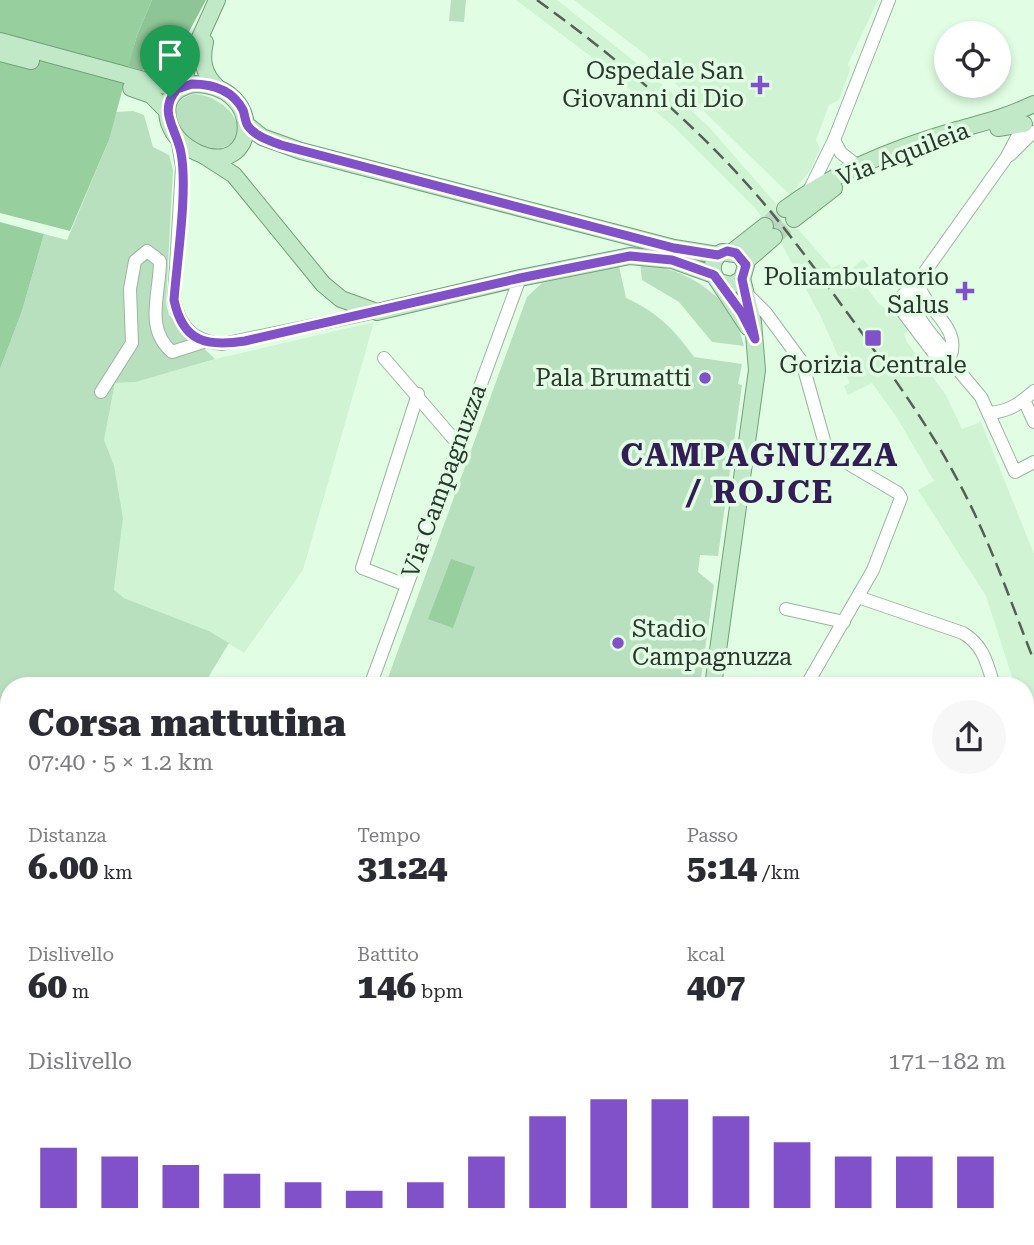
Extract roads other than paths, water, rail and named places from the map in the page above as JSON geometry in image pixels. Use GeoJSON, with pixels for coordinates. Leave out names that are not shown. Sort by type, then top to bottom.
{"type":"FeatureCollection","features":[{"type":"Feature","properties":{"kind":"main road"},"geometry":{"type":"LineString","coordinates":[[217,0],[180,88],[170,97],[167,111],[172,131],[177,138],[234,174],[323,284],[341,299],[377,312],[520,278],[630,256],[672,260],[732,285],[744,286]]}},
{"type":"Feature","properties":{"kind":"main road"},"geometry":{"type":"LineString","coordinates":[[203,155],[214,158],[237,150],[246,139],[247,125],[239,102],[217,87],[206,75],[202,57],[208,25]]}},
{"type":"Feature","properties":{"kind":"main road"},"geometry":{"type":"LineString","coordinates":[[0,41],[145,86],[167,111]]}},
{"type":"Feature","properties":{"kind":"main road"},"geometry":{"type":"LineString","coordinates":[[0,52],[145,86],[180,88],[203,84],[217,87]]}},
{"type":"Feature","properties":{"kind":"main road"},"geometry":{"type":"LineString","coordinates":[[145,86],[166,80],[188,64]]}},
{"type":"Feature","properties":{"kind":"main road","name":"Via Aquileia"},"geometry":{"type":"LineString","coordinates":[[1030,120],[940,141],[872,168],[789,214],[808,191],[859,167],[936,137],[1030,120]]}},
{"type":"Feature","properties":{"kind":"main road"},"geometry":{"type":"LineString","coordinates":[[247,125],[262,137],[301,151],[674,248],[732,256]]}},
{"type":"Feature","properties":{"kind":"main road"},"geometry":{"type":"LineString","coordinates":[[755,339],[717,279],[712,265],[732,256],[769,231]]}},
{"type":"Feature","properties":{"kind":"main road"},"geometry":{"type":"LineString","coordinates":[[714,677],[757,370],[755,339],[744,286],[732,256]]}},
{"type":"Feature","properties":{"kind":"street"},"geometry":{"type":"LineString","coordinates":[[808,191],[834,140],[890,0]]}},
{"type":"Feature","properties":{"kind":"street"},"geometry":{"type":"LineString","coordinates":[[1006,158],[1030,120]]}},
{"type":"Feature","properties":{"kind":"street"},"geometry":{"type":"LineString","coordinates":[[1030,120],[912,292],[915,310],[981,397],[1015,472],[1034,462]]}},
{"type":"Feature","properties":{"kind":"street"},"geometry":{"type":"LineString","coordinates":[[987,129],[999,133],[1013,143]]}},
{"type":"Feature","properties":{"kind":"street"},"geometry":{"type":"LineString","coordinates":[[177,138],[182,167],[174,300],[179,319],[203,342]]}},
{"type":"Feature","properties":{"kind":"street"},"geometry":{"type":"LineString","coordinates":[[834,140],[841,153],[859,167]]}},
{"type":"Feature","properties":{"kind":"street"},"geometry":{"type":"LineString","coordinates":[[101,392],[132,343],[130,289],[135,261],[147,251],[160,261],[155,321],[160,341],[172,352],[203,342],[222,344],[245,341],[377,312]]}},
{"type":"Feature","properties":{"kind":"street","name":"Via Campagnuzza"},"geometry":{"type":"LineString","coordinates":[[373,677],[520,278]]}},
{"type":"Feature","properties":{"kind":"street"},"geometry":{"type":"LineString","coordinates":[[744,286],[802,362],[827,451],[898,493],[901,498],[873,570],[811,677]]}},
{"type":"Feature","properties":{"kind":"street"},"geometry":{"type":"LineString","coordinates":[[384,358],[418,394],[458,444]]}},
{"type":"Feature","properties":{"kind":"street"},"geometry":{"type":"LineString","coordinates":[[990,413],[1004,412],[1034,391]]}},
{"type":"Feature","properties":{"kind":"street"},"geometry":{"type":"LineString","coordinates":[[405,585],[362,568],[418,394]]}},
{"type":"Feature","properties":{"kind":"street"},"geometry":{"type":"LineString","coordinates":[[1024,400],[1034,422]]}},
{"type":"Feature","properties":{"kind":"street"},"geometry":{"type":"LineString","coordinates":[[858,597],[963,633],[976,640],[983,651],[991,677]]}},
{"type":"Feature","properties":{"kind":"street"},"geometry":{"type":"LineString","coordinates":[[786,609],[843,624]]}},
{"type":"Feature","properties":{"kind":"tunnel"},"geometry":{"type":"LineString","coordinates":[[765,226],[785,209]]}},
{"type":"Feature","properties":{"kind":"tunnel"},"geometry":{"type":"LineString","coordinates":[[774,237],[794,219]]}},
{"type":"Feature","properties":{"kind":"railway"},"geometry":{"type":"LineString","coordinates":[[537,0],[597,45],[683,119],[761,200],[810,262],[897,383],[947,461],[989,547],[1034,661]]}},
{"type":"Feature","properties":{"kind":"place","name":"Ospedale San Giovanni di Dio"},"geometry":{"type":"Point","coordinates":[760,85]}},
{"type":"Feature","properties":{"kind":"place","name":"Poliambulatorio Salus"},"geometry":{"type":"Point","coordinates":[965,291]}},
{"type":"Feature","properties":{"kind":"place","name":"Gorizia Centrale"},"geometry":{"type":"Point","coordinates":[873,338]}},
{"type":"Feature","properties":{"kind":"place","name":"Pala Brumatti"},"geometry":{"type":"Point","coordinates":[705,378]}},
{"type":"Feature","properties":{"kind":"place","name":"Stadio Campagnuzza"},"geometry":{"type":"Point","coordinates":[618,643]}},
{"type":"Feature","properties":{"kind":"district","name":"CAMPAGNUZZA / ROJCE"},"geometry":{"type":"Point","coordinates":[760,474]}}]}
